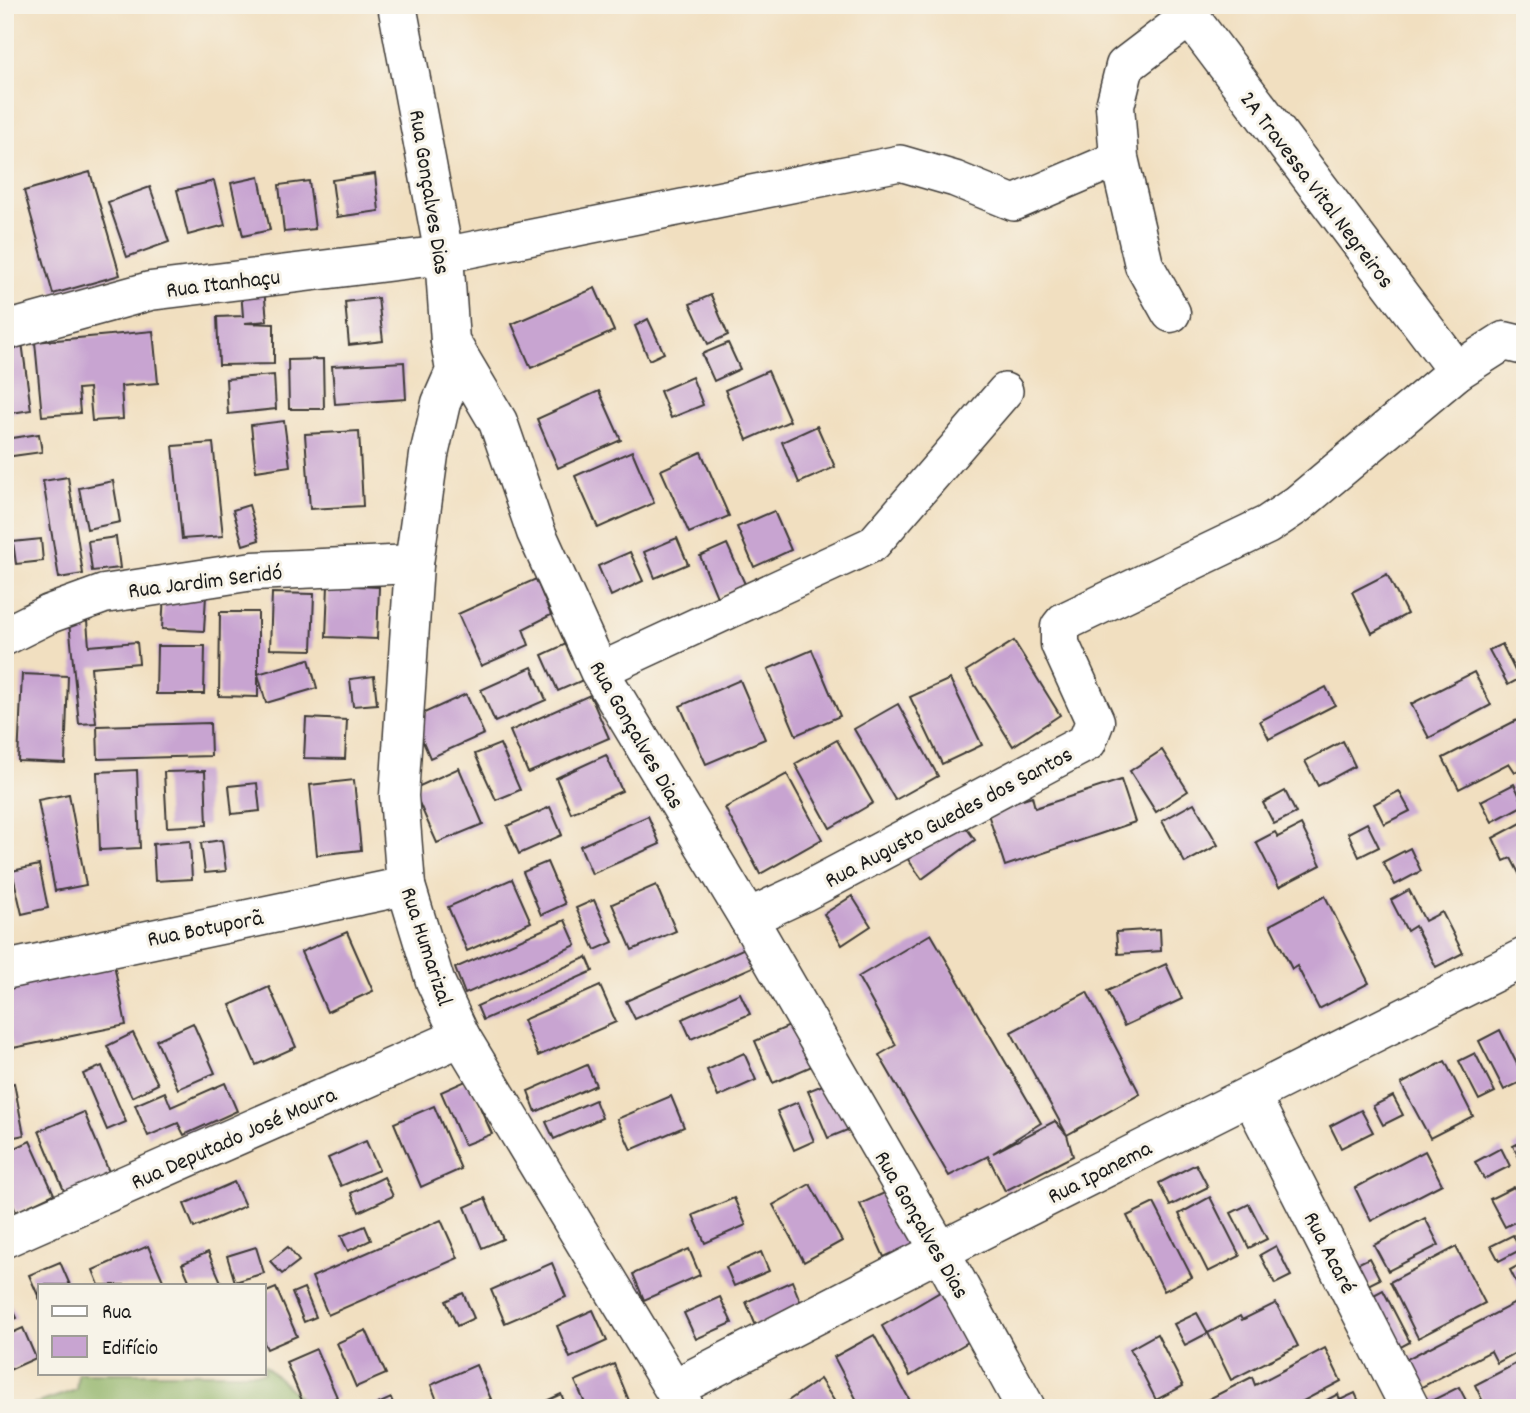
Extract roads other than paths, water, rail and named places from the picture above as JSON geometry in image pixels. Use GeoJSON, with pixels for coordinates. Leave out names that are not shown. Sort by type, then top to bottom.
{"type":"FeatureCollection","features":[{"type":"Feature","properties":{"kind":"street","name":"Rua Gonçalves Dias"},"geometry":{"type":"LineString","coordinates":[[397,5],[444,255],[450,341],[498,422],[536,531],[599,671],[748,918],[940,1251],[1026,1408]]}},
{"type":"Feature","properties":{"kind":"street"},"geometry":{"type":"LineString","coordinates":[[1171,313],[1144,265],[1119,158],[1115,106],[1125,66],[1184,12]]}},
{"type":"Feature","properties":{"kind":"street","name":"2A Travessa Vital Negreiros"},"geometry":{"type":"LineString","coordinates":[[1184,12],[1457,371]]}},
{"type":"Feature","properties":{"kind":"street"},"geometry":{"type":"LineString","coordinates":[[444,255],[900,163],[955,179],[1014,203],[1119,158]]}},
{"type":"Feature","properties":{"kind":"street","name":"Rua Itanhaçu"},"geometry":{"type":"LineString","coordinates":[[5,331],[150,291],[444,255]]}},
{"type":"Feature","properties":{"kind":"street","name":"Rua Humarizal"},"geometry":{"type":"LineString","coordinates":[[450,341],[454,371],[441,402],[429,455],[414,564],[399,796],[406,886],[435,981],[461,1037],[680,1398]]}},
{"type":"Feature","properties":{"kind":"street","name":"Rua Augusto Guedes dos Santos"},"geometry":{"type":"LineString","coordinates":[[748,918],[804,892],[1087,742],[1095,721],[1060,643],[1060,627],[1063,622],[1267,525],[1307,497],[1457,371],[1514,343]]}},
{"type":"Feature","properties":{"kind":"street"},"geometry":{"type":"LineString","coordinates":[[599,671],[873,544],[1005,390]]}},
{"type":"Feature","properties":{"kind":"street","name":"Rua Jardim Seridó"},"geometry":{"type":"LineString","coordinates":[[5,636],[48,614],[104,594],[253,571],[414,564]]}},
{"type":"Feature","properties":{"kind":"street","name":"Rua Botuporã"},"geometry":{"type":"LineString","coordinates":[[5,970],[406,886]]}},
{"type":"Feature","properties":{"kind":"street","name":"Rua Ipanema"},"geometry":{"type":"LineString","coordinates":[[680,1398],[940,1251],[1525,957]]}},
{"type":"Feature","properties":{"kind":"street","name":"Rua Deputado José Moura"},"geometry":{"type":"LineString","coordinates":[[5,1238],[461,1037]]}},
{"type":"Feature","properties":{"kind":"street","name":"Rua Acaré"},"geometry":{"type":"LineString","coordinates":[[1251,1096],[1410,1408]]}}]}
